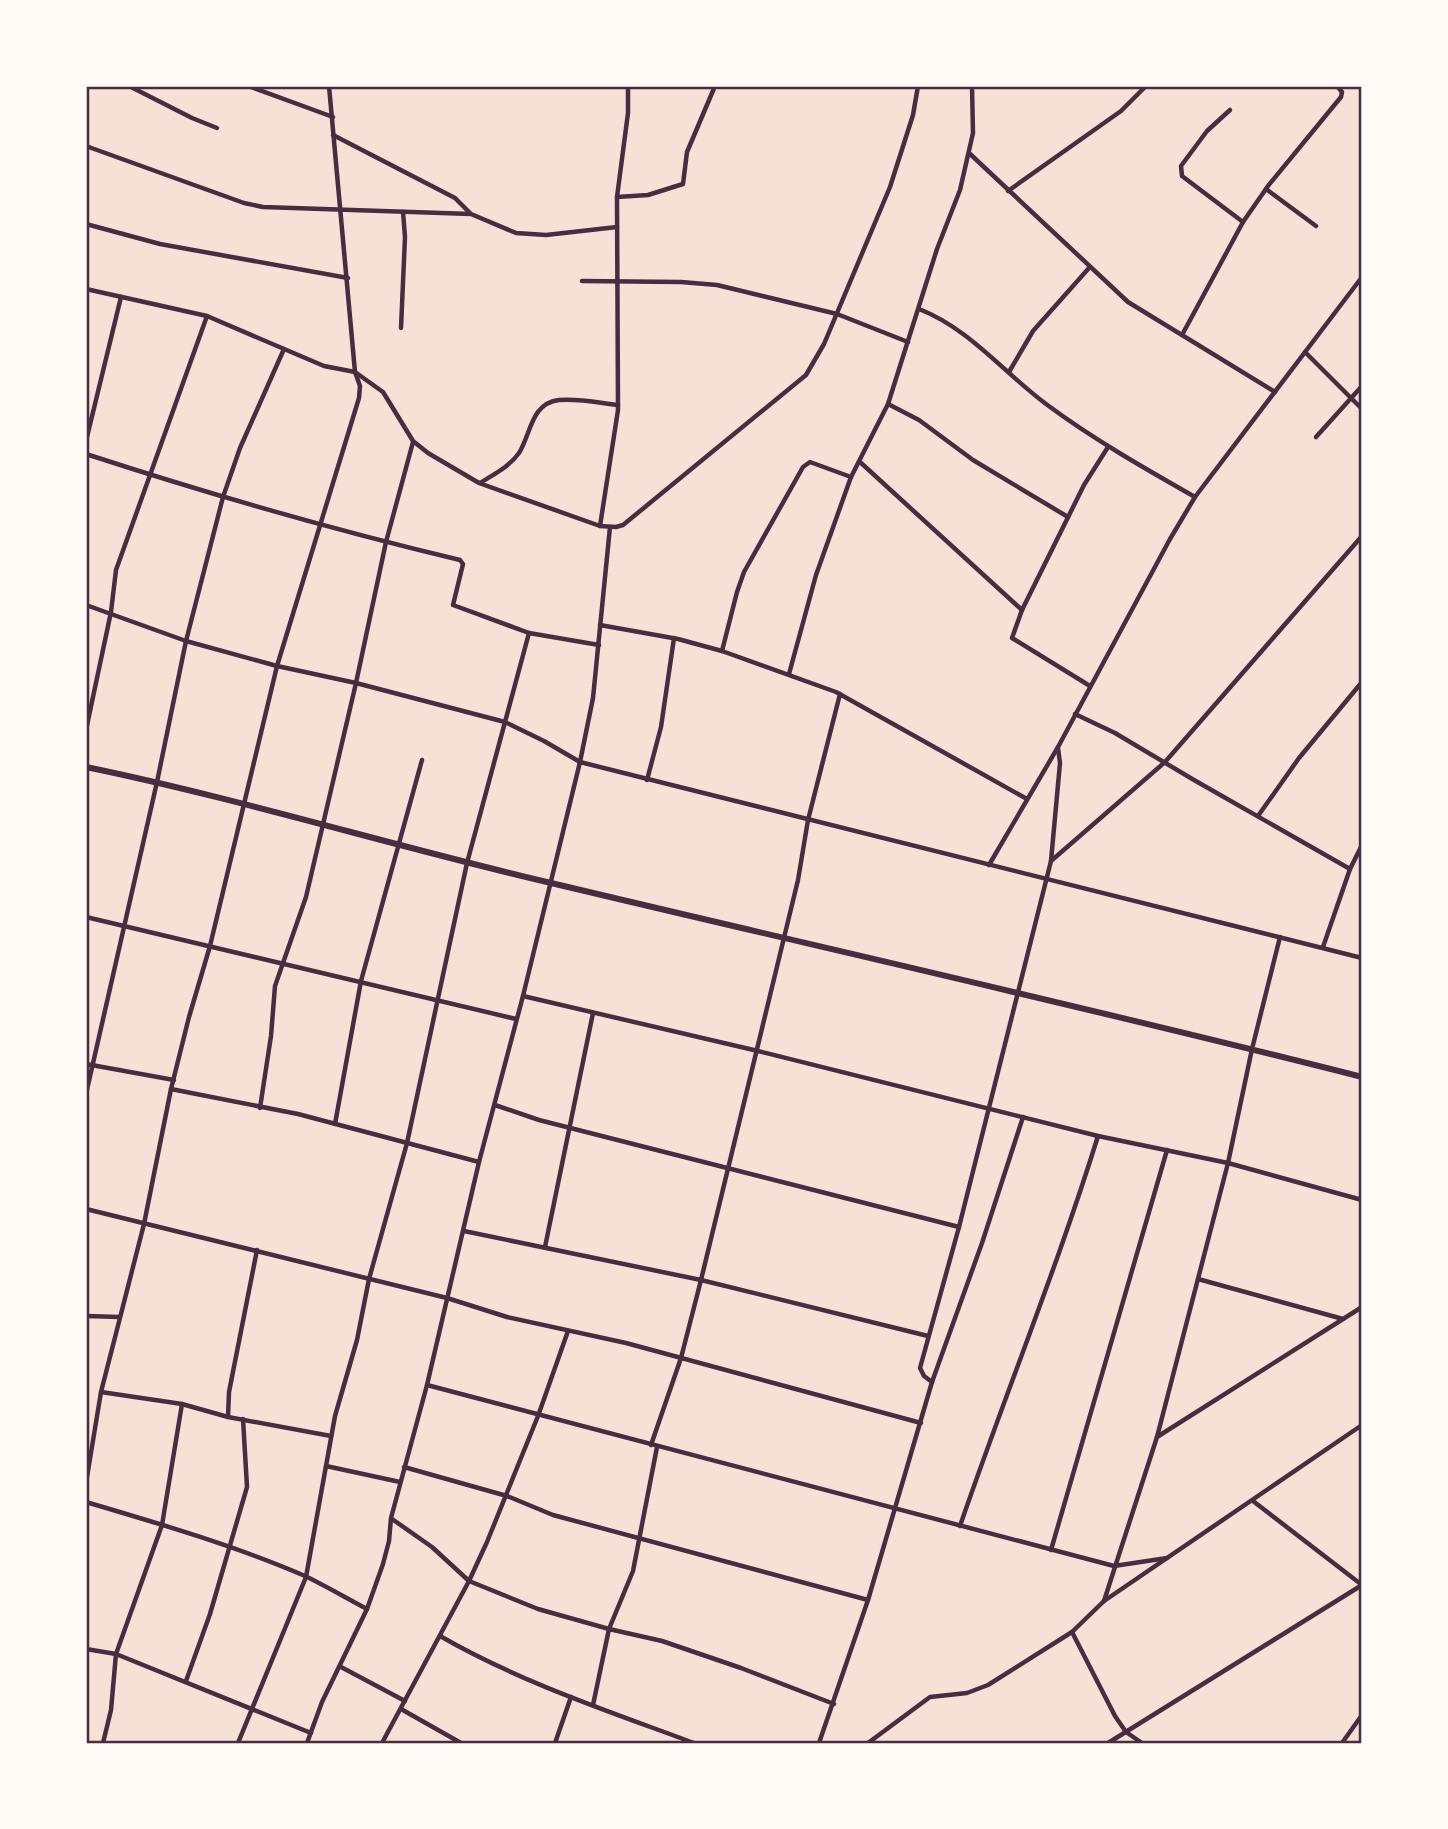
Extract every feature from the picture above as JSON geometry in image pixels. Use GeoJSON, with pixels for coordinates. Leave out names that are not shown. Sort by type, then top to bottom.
{"type":"FeatureCollection","features":[{"type":"Feature","properties":{"kind":"street"},"geometry":{"type":"LineString","coordinates":[[128,86],[217,128]]}},
{"type":"Feature","properties":{"kind":"street"},"geometry":{"type":"LineString","coordinates":[[248,86],[333,117]]}},
{"type":"Feature","properties":{"kind":"street"},"geometry":{"type":"LineString","coordinates":[[86,1483],[102,1392],[144,1224],[171,1089],[210,946],[277,666],[359,398],[360,386],[355,372],[329,86]]}},
{"type":"Feature","properties":{"kind":"street"},"geometry":{"type":"LineString","coordinates":[[600,526],[618,405],[617,197],[628,113],[628,86]]}},
{"type":"Feature","properties":{"kind":"street"},"geometry":{"type":"LineString","coordinates":[[617,197],[648,195],[683,184],[687,152],[715,86]]}},
{"type":"Feature","properties":{"kind":"street"},"geometry":{"type":"LineString","coordinates":[[86,289],[207,316],[324,366],[355,372],[383,392],[413,441],[480,483],[600,526],[623,525],[806,375],[837,314],[895,174],[913,115],[918,86]]}},
{"type":"Feature","properties":{"kind":"street"},"geometry":{"type":"LineString","coordinates":[[789,674],[812,587],[851,477],[888,404],[937,248],[960,190],[973,133],[972,86]]}},
{"type":"Feature","properties":{"kind":"street"},"geometry":{"type":"LineString","coordinates":[[1009,191],[1121,111],[1146,86]]}},
{"type":"Feature","properties":{"kind":"street"},"geometry":{"type":"LineString","coordinates":[[1182,335],[1243,222],[1266,189],[1341,97],[1342,92],[1337,86]]}},
{"type":"Feature","properties":{"kind":"street"},"geometry":{"type":"LineString","coordinates":[[1230,110],[1207,131],[1181,166],[1180,172],[1243,222]]}},
{"type":"Feature","properties":{"kind":"street"},"geometry":{"type":"LineString","coordinates":[[333,135],[456,198],[471,214]]}},
{"type":"Feature","properties":{"kind":"street"},"geometry":{"type":"LineString","coordinates":[[86,146],[244,203],[263,207],[471,214],[516,233],[546,235],[617,227]]}},
{"type":"Feature","properties":{"kind":"street"},"geometry":{"type":"LineString","coordinates":[[968,153],[1128,302],[1275,392]]}},
{"type":"Feature","properties":{"kind":"street"},"geometry":{"type":"LineString","coordinates":[[1266,189],[1316,226]]}},
{"type":"Feature","properties":{"kind":"street"},"geometry":{"type":"LineString","coordinates":[[401,328],[403,212]]}},
{"type":"Feature","properties":{"kind":"street"},"geometry":{"type":"LineString","coordinates":[[86,223],[160,244],[348,278]]}},
{"type":"Feature","properties":{"kind":"street"},"geometry":{"type":"LineString","coordinates":[[1009,372],[1033,331],[1089,268]]}},
{"type":"Feature","properties":{"kind":"street"},"geometry":{"type":"LineString","coordinates":[[989,865],[1058,747],[1195,497],[1362,277]]}},
{"type":"Feature","properties":{"kind":"street"},"geometry":{"type":"LineString","coordinates":[[582,281],[717,285],[837,314],[908,342]]}},
{"type":"Feature","properties":{"kind":"street"},"geometry":{"type":"LineString","coordinates":[[86,441],[121,297]]}},
{"type":"Feature","properties":{"kind":"street"},"geometry":{"type":"LineString","coordinates":[[919,309],[961,331],[1044,402],[1108,447],[1195,497]]}},
{"type":"Feature","properties":{"kind":"street"},"geometry":{"type":"LineString","coordinates":[[86,730],[111,612],[116,570],[207,316]]}},
{"type":"Feature","properties":{"kind":"street"},"geometry":{"type":"LineString","coordinates":[[86,1094],[186,641],[223,497],[242,444],[284,349]]}},
{"type":"Feature","properties":{"kind":"street"},"geometry":{"type":"LineString","coordinates":[[1305,352],[1362,409]]}},
{"type":"Feature","properties":{"kind":"street"},"geometry":{"type":"LineString","coordinates":[[1316,437],[1362,386]]}},
{"type":"Feature","properties":{"kind":"street"},"geometry":{"type":"LineString","coordinates":[[480,483],[512,461],[520,451],[537,411],[545,404],[560,399],[618,405]]}},
{"type":"Feature","properties":{"kind":"street"},"geometry":{"type":"LineString","coordinates":[[888,404],[919,420],[973,460],[1068,517]]}},
{"type":"Feature","properties":{"kind":"street"},"geometry":{"type":"LineString","coordinates":[[260,1108],[271,1036],[275,986],[300,917],[356,683],[386,542],[413,441]]}},
{"type":"Feature","properties":{"kind":"street"},"geometry":{"type":"LineString","coordinates":[[1090,686],[1013,640],[1012,634],[1084,485],[1108,447]]}},
{"type":"Feature","properties":{"kind":"street"},"geometry":{"type":"LineString","coordinates":[[86,454],[223,497],[460,560],[463,564],[452,604],[529,633],[598,645]]}},
{"type":"Feature","properties":{"kind":"street"},"geometry":{"type":"LineString","coordinates":[[722,652],[744,572],[803,467],[810,462],[851,477]]}},
{"type":"Feature","properties":{"kind":"street"},"geometry":{"type":"LineString","coordinates":[[860,462],[1022,610]]}},
{"type":"Feature","properties":{"kind":"street"},"geometry":{"type":"LineString","coordinates":[[307,1743],[322,1702],[367,1609],[389,1541],[391,1518],[427,1385],[479,1162],[580,762],[593,698],[610,527]]}},
{"type":"Feature","properties":{"kind":"street"},"geometry":{"type":"LineString","coordinates":[[1051,861],[1165,762],[1362,536]]}},
{"type":"Feature","properties":{"kind":"street"},"geometry":{"type":"LineString","coordinates":[[86,604],[186,641],[505,722],[580,762],[1362,958]]}},
{"type":"Feature","properties":{"kind":"street"},"geometry":{"type":"LineString","coordinates":[[600,625],[674,638],[789,674],[840,694],[1027,799]]}},
{"type":"Feature","properties":{"kind":"street"},"geometry":{"type":"LineString","coordinates":[[238,1743],[306,1577],[331,1436],[357,1340],[369,1279],[407,1143],[467,863],[529,633]]}},
{"type":"Feature","properties":{"kind":"street"},"geometry":{"type":"LineString","coordinates":[[647,780],[661,727],[674,638]]}},
{"type":"Feature","properties":{"kind":"street"},"geometry":{"type":"LineString","coordinates":[[1258,816],[1299,758],[1362,682]]}},
{"type":"Feature","properties":{"kind":"street"},"geometry":{"type":"LineString","coordinates":[[593,1705],[609,1629],[633,1571],[654,1446],[681,1358],[729,1169],[805,847],[808,820],[840,694]]}},
{"type":"Feature","properties":{"kind":"street"},"geometry":{"type":"LineString","coordinates":[[1075,714],[1115,733],[1350,869]]}},
{"type":"Feature","properties":{"kind":"street"},"geometry":{"type":"LineString","coordinates":[[932,1382],[924,1376],[920,1368],[959,1227],[1051,861],[1060,763],[1058,747]]}},
{"type":"Feature","properties":{"kind":"street"},"geometry":{"type":"LineString","coordinates":[[335,1124],[361,981],[396,845],[422,760]]}},
{"type":"Feature","properties":{"kind":"street"},"geometry":{"type":"LineString","coordinates":[[86,767],[322,823],[396,845],[549,883],[784,936],[1362,1077]]}},
{"type":"Feature","properties":{"kind":"street"},"geometry":{"type":"LineString","coordinates":[[1323,947],[1350,869],[1362,845]]}},
{"type":"Feature","properties":{"kind":"street"},"geometry":{"type":"LineString","coordinates":[[86,917],[516,1019]]}},
{"type":"Feature","properties":{"kind":"street"},"geometry":{"type":"LineString","coordinates":[[1104,1601],[1157,1437],[1228,1163],[1252,1049],[1280,937]]}},
{"type":"Feature","properties":{"kind":"street"},"geometry":{"type":"LineString","coordinates":[[523,996],[758,1051],[1098,1136],[1228,1163],[1362,1200]]}},
{"type":"Feature","properties":{"kind":"street"},"geometry":{"type":"LineString","coordinates":[[545,1247],[593,1013]]}},
{"type":"Feature","properties":{"kind":"street"},"geometry":{"type":"LineString","coordinates":[[86,1064],[174,1080]]}},
{"type":"Feature","properties":{"kind":"street"},"geometry":{"type":"LineString","coordinates":[[171,1089],[335,1124],[479,1162]]}},
{"type":"Feature","properties":{"kind":"street"},"geometry":{"type":"LineString","coordinates":[[495,1105],[570,1128],[959,1227]]}},
{"type":"Feature","properties":{"kind":"street"},"geometry":{"type":"LineString","coordinates":[[819,1743],[868,1600],[932,1382],[982,1243],[1023,1117]]}},
{"type":"Feature","properties":{"kind":"street"},"geometry":{"type":"LineString","coordinates":[[960,1525],[996,1421],[1068,1232],[1098,1136]]}},
{"type":"Feature","properties":{"kind":"street"},"geometry":{"type":"LineString","coordinates":[[1051,1550],[1167,1150]]}},
{"type":"Feature","properties":{"kind":"street"},"geometry":{"type":"LineString","coordinates":[[86,1209],[447,1298],[507,1317],[681,1358],[921,1423]]}},
{"type":"Feature","properties":{"kind":"street"},"geometry":{"type":"LineString","coordinates":[[464,1231],[701,1280],[928,1336]]}},
{"type":"Feature","properties":{"kind":"street"},"geometry":{"type":"LineString","coordinates":[[228,1417],[229,1392],[257,1250]]}},
{"type":"Feature","properties":{"kind":"street"},"geometry":{"type":"LineString","coordinates":[[1198,1279],[1343,1320]]}},
{"type":"Feature","properties":{"kind":"street"},"geometry":{"type":"LineString","coordinates":[[1157,1437],[1362,1307]]}},
{"type":"Feature","properties":{"kind":"street"},"geometry":{"type":"LineString","coordinates":[[86,1317],[119,1317]]}},
{"type":"Feature","properties":{"kind":"street"},"geometry":{"type":"LineString","coordinates":[[382,1743],[469,1581],[538,1416],[568,1331]]}},
{"type":"Feature","properties":{"kind":"street"},"geometry":{"type":"LineString","coordinates":[[427,1385],[1114,1566],[1167,1558]]}},
{"type":"Feature","properties":{"kind":"street"},"geometry":{"type":"LineString","coordinates":[[102,1392],[182,1404],[228,1417],[331,1436]]}},
{"type":"Feature","properties":{"kind":"street"},"geometry":{"type":"LineString","coordinates":[[103,1743],[111,1710],[116,1654],[162,1525],[182,1404]]}},
{"type":"Feature","properties":{"kind":"street"},"geometry":{"type":"LineString","coordinates":[[186,1681],[230,1549],[247,1487],[243,1419]]}},
{"type":"Feature","properties":{"kind":"street"},"geometry":{"type":"LineString","coordinates":[[869,1743],[930,1696],[967,1693],[988,1685],[1072,1632],[1104,1601],[1362,1425]]}},
{"type":"Feature","properties":{"kind":"street"},"geometry":{"type":"LineString","coordinates":[[326,1466],[400,1482]]}},
{"type":"Feature","properties":{"kind":"street"},"geometry":{"type":"LineString","coordinates":[[404,1467],[506,1496],[552,1515],[868,1600]]}},
{"type":"Feature","properties":{"kind":"street"},"geometry":{"type":"LineString","coordinates":[[1108,1743],[1362,1586],[1253,1501]]}},
{"type":"Feature","properties":{"kind":"street"},"geometry":{"type":"LineString","coordinates":[[86,1502],[162,1525],[306,1577],[367,1609]]}},
{"type":"Feature","properties":{"kind":"street"},"geometry":{"type":"LineString","coordinates":[[391,1518],[432,1546],[469,1581],[538,1609],[662,1641],[834,1704]]}},
{"type":"Feature","properties":{"kind":"street"},"geometry":{"type":"LineString","coordinates":[[1072,1632],[1126,1732],[1142,1743]]}},
{"type":"Feature","properties":{"kind":"street"},"geometry":{"type":"LineString","coordinates":[[440,1636],[478,1658],[571,1697],[694,1743]]}},
{"type":"Feature","properties":{"kind":"street"},"geometry":{"type":"LineString","coordinates":[[86,1649],[116,1654],[311,1733]]}},
{"type":"Feature","properties":{"kind":"street"},"geometry":{"type":"LineString","coordinates":[[341,1667],[405,1701]]}},
{"type":"Feature","properties":{"kind":"street"},"geometry":{"type":"LineString","coordinates":[[555,1743],[571,1697]]}},
{"type":"Feature","properties":{"kind":"street"},"geometry":{"type":"LineString","coordinates":[[401,1709],[461,1743]]}},
{"type":"Feature","properties":{"kind":"street"},"geometry":{"type":"LineString","coordinates":[[1342,1743],[1362,1715]]}}]}
